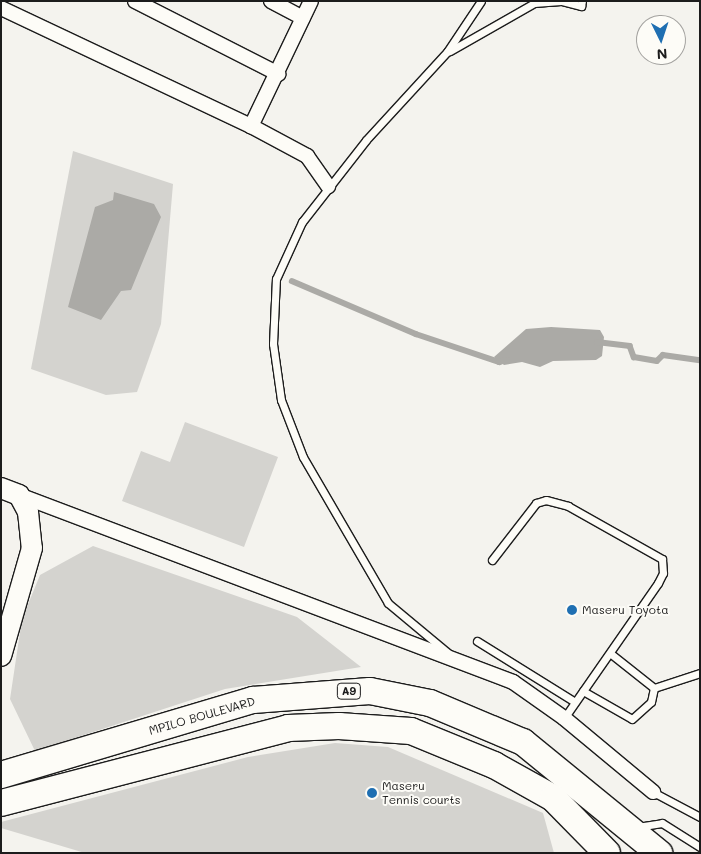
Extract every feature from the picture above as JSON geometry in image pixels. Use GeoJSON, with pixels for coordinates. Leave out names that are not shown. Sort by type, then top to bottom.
{"type":"FeatureCollection","features":[{"type":"Feature","properties":{"kind":"highway","name":"MPILO BOULEVARD"},"geometry":{"type":"LineString","coordinates":[[2,770],[253,700],[370,691],[430,703],[523,742],[632,828],[659,853]]}},
{"type":"Feature","properties":{"kind":"highway"},"geometry":{"type":"LineString","coordinates":[[4,802],[288,728],[339,726],[411,731],[494,764],[553,798],[602,851]]}},
{"type":"Feature","properties":{"kind":"main road"},"geometry":{"type":"LineString","coordinates":[[1,656],[32,548],[28,512],[10,491]]}},
{"type":"Feature","properties":{"kind":"main road"},"geometry":{"type":"LineString","coordinates":[[2,770],[4,802]]}},
{"type":"Feature","properties":{"kind":"street"},"geometry":{"type":"LineString","coordinates":[[135,1],[278,74]]}},
{"type":"Feature","properties":{"kind":"street"},"geometry":{"type":"LineString","coordinates":[[271,1],[303,18]]}},
{"type":"Feature","properties":{"kind":"street"},"geometry":{"type":"LineString","coordinates":[[250,126],[278,74],[311,1]]}},
{"type":"Feature","properties":{"kind":"street"},"geometry":{"type":"LineString","coordinates":[[1,8],[250,126],[306,156],[328,186]]}},
{"type":"Feature","properties":{"kind":"street"},"geometry":{"type":"LineString","coordinates":[[10,491],[462,665],[513,682],[564,718],[653,792]]}},
{"type":"Feature","properties":{"kind":"lane"},"geometry":{"type":"LineString","coordinates":[[462,665],[388,603],[302,457],[281,400],[273,344],[276,279],[302,222],[328,186],[448,52],[481,1]]}},
{"type":"Feature","properties":{"kind":"lane"},"geometry":{"type":"LineString","coordinates":[[448,52],[534,3],[561,1],[581,6],[582,1]]}},
{"type":"Feature","properties":{"kind":"lane"},"geometry":{"type":"LineString","coordinates":[[492,560],[536,503],[546,500],[568,506],[655,552],[662,559],[664,573],[564,718]]}},
{"type":"Feature","properties":{"kind":"lane"},"geometry":{"type":"LineString","coordinates":[[477,641],[575,702]]}},
{"type":"Feature","properties":{"kind":"lane"},"geometry":{"type":"LineString","coordinates":[[610,653],[654,688]]}},
{"type":"Feature","properties":{"kind":"lane"},"geometry":{"type":"LineString","coordinates":[[654,688],[700,673]]}},
{"type":"Feature","properties":{"kind":"lane"},"geometry":{"type":"LineString","coordinates":[[583,690],[632,719],[651,702],[654,688]]}},
{"type":"Feature","properties":{"kind":"lane"},"geometry":{"type":"LineString","coordinates":[[653,792],[700,817]]}},
{"type":"Feature","properties":{"kind":"lane"},"geometry":{"type":"LineString","coordinates":[[632,828],[662,823],[700,847]]}},
{"type":"Feature","properties":{"kind":"shaded area"},"geometry":{"type":"Polygon","coordinates":[[[73,151],[173,184],[161,324],[137,392],[106,395],[31,369],[73,151]]]}},
{"type":"Feature","properties":{"kind":"shaded area"},"geometry":{"type":"Polygon","coordinates":[[[114,192],[154,204],[161,217],[131,290],[121,291],[101,320],[68,307],[95,207],[113,200],[114,192]]]}},
{"type":"Feature","properties":{"kind":"shaded area"},"geometry":{"type":"Polygon","coordinates":[[[551,327],[600,330],[604,337],[602,356],[596,360],[553,361],[540,367],[522,362],[504,365],[494,357],[526,329],[551,327]]]}},
{"type":"Feature","properties":{"kind":"shaded area"},"geometry":{"type":"Polygon","coordinates":[[[185,422],[278,457],[244,547],[122,501],[141,451],[170,462],[185,422]]]}},
{"type":"Feature","properties":{"kind":"shaded area"},"geometry":{"type":"Polygon","coordinates":[[[93,546],[297,617],[361,667],[225,689],[35,751],[10,699],[22,619],[40,575],[93,546]]]}},
{"type":"Feature","properties":{"kind":"shaded area","name":"Maseru Tennis courts"},"geometry":{"type":"Polygon","coordinates":[[[335,743],[388,747],[543,813],[554,853],[85,853],[1,828],[1,822],[248,757],[335,743]]]}},
{"type":"Feature","properties":{"kind":"waterway"},"geometry":{"type":"LineString","coordinates":[[292,281],[416,334],[499,362],[507,360]]}},
{"type":"Feature","properties":{"kind":"waterway"},"geometry":{"type":"LineString","coordinates":[[597,342],[630,346],[634,357],[657,361],[663,355],[700,360]]}},
{"type":"Feature","properties":{"kind":"place","name":"Maseru Toyota"},"geometry":{"type":"Point","coordinates":[572,610]}},
{"type":"Feature","properties":{"kind":"place","name":"Maseru Tennis courts"},"geometry":{"type":"Point","coordinates":[372,793]}}]}
